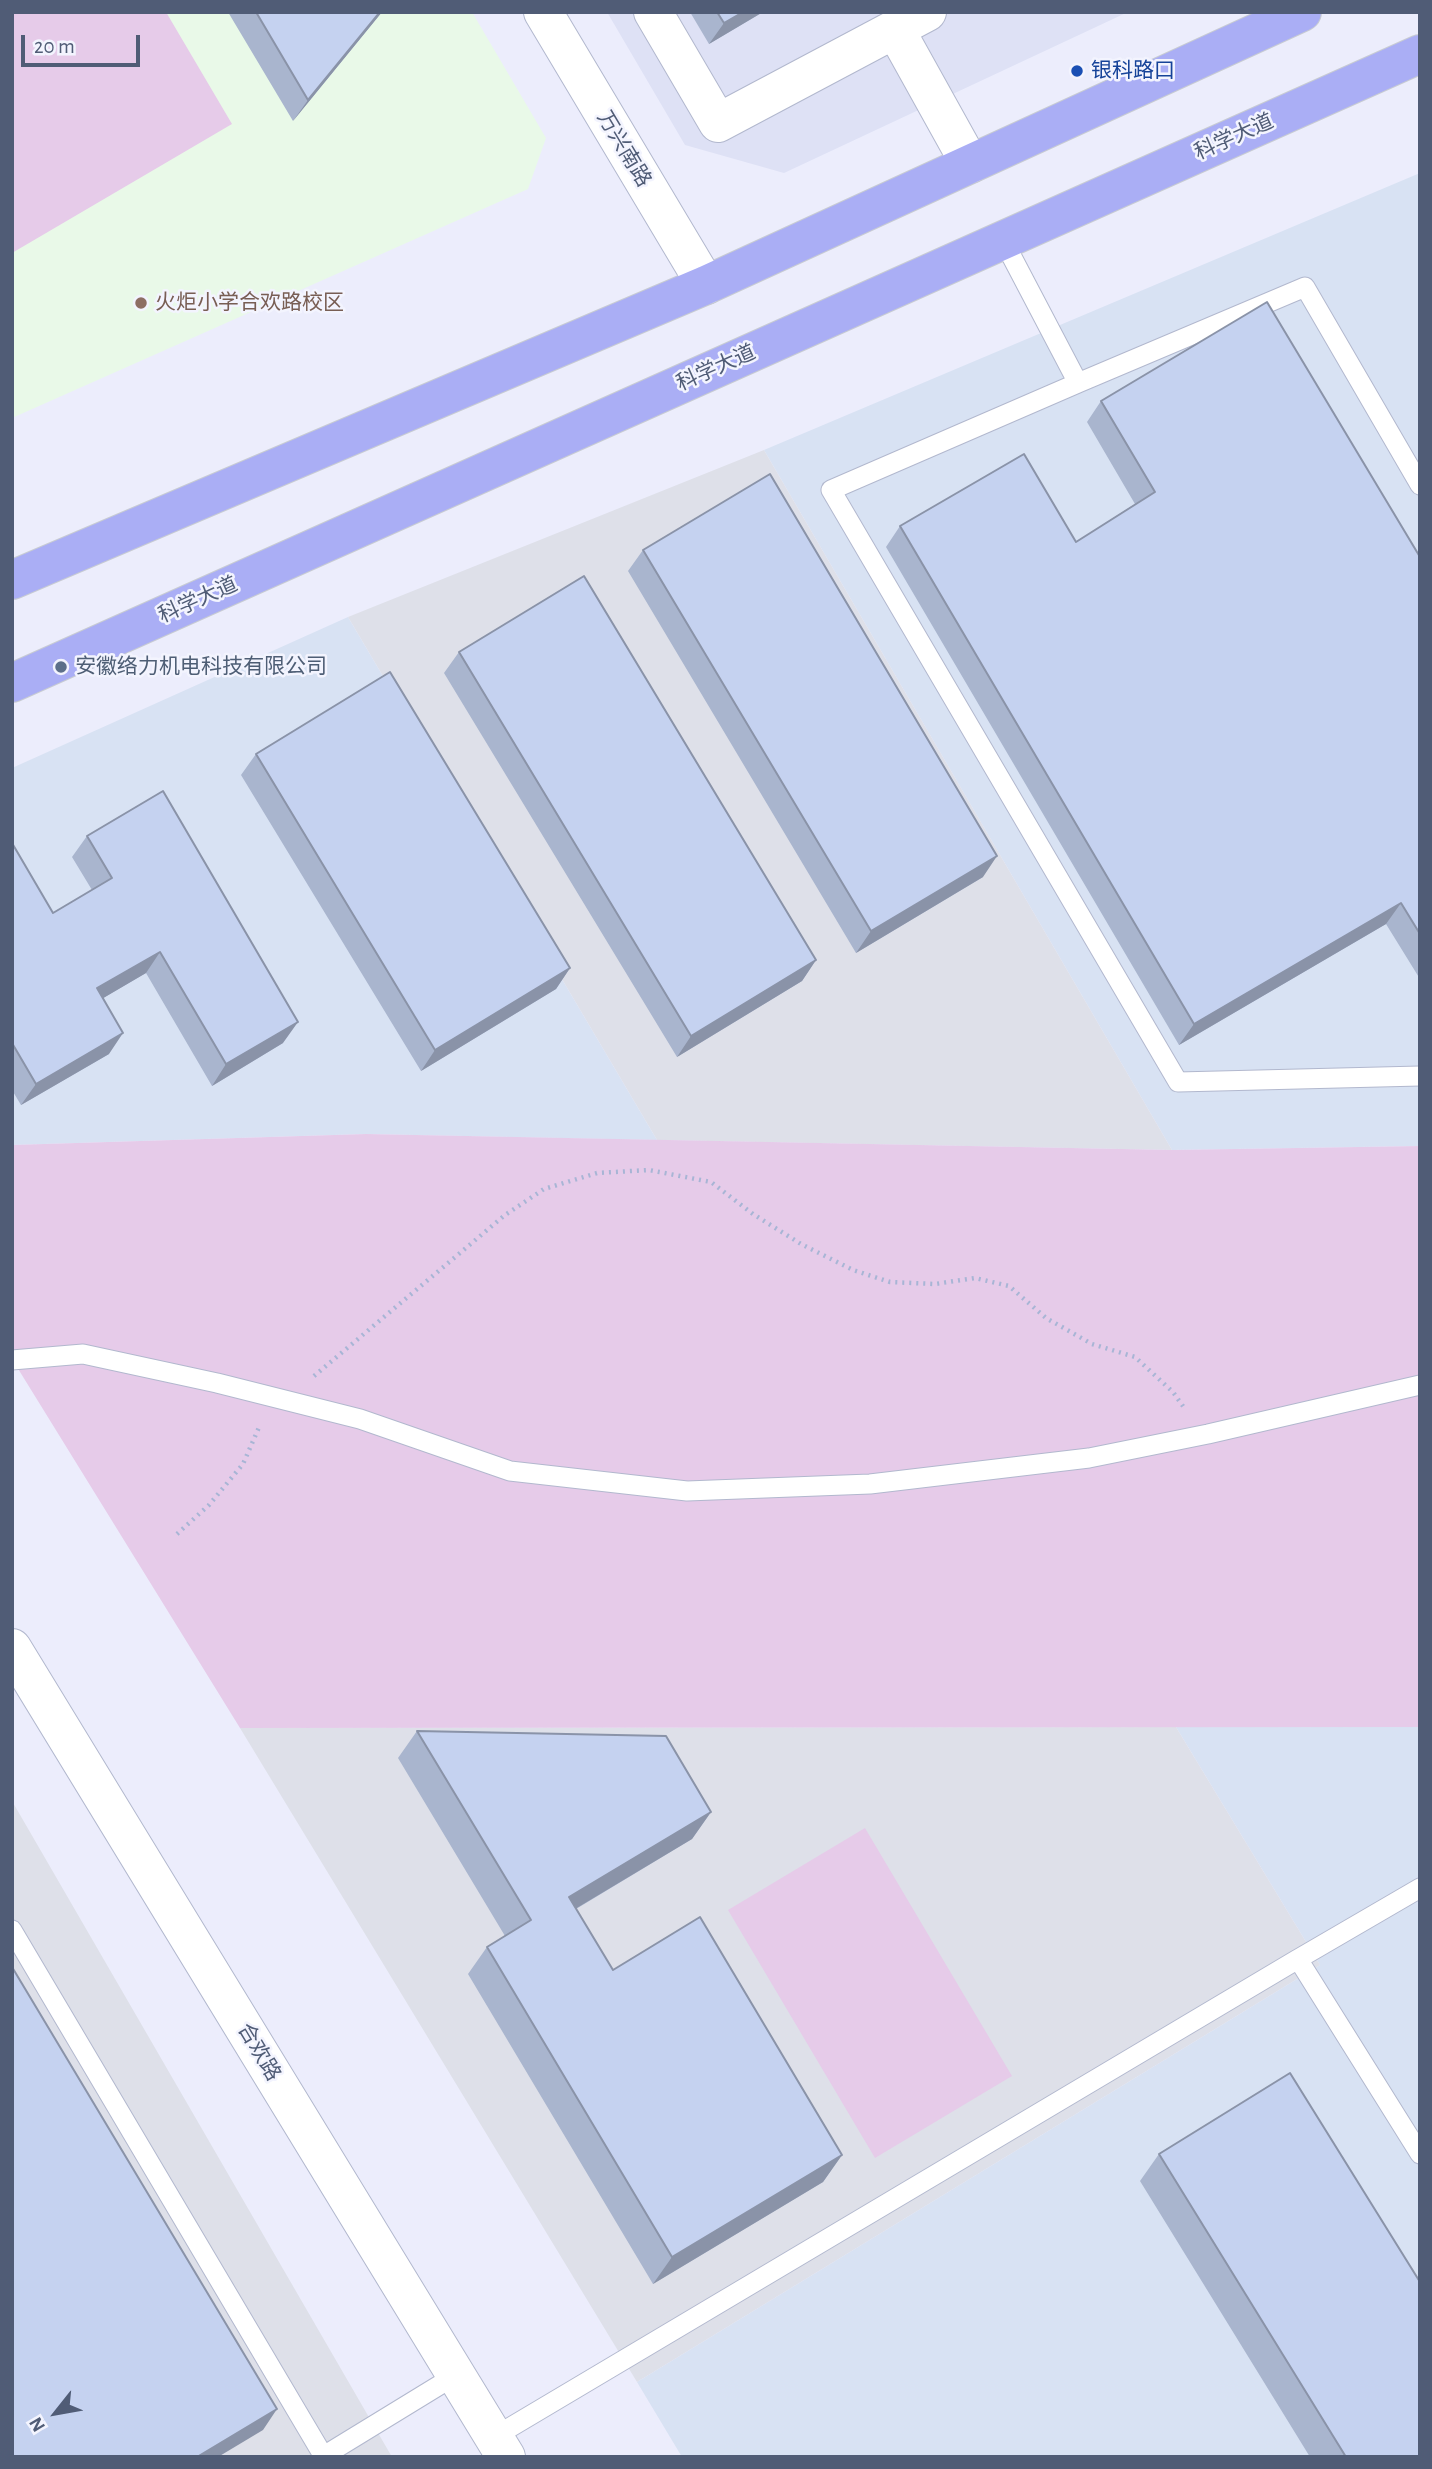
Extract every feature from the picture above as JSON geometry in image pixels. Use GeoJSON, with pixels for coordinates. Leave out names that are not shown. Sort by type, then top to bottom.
{"type":"FeatureCollection","features":[{"type":"Feature","properties":{"kind":"main road"},"geometry":{"type":"LineString","coordinates":[[12,580],[706,285],[1297,13]]}},
{"type":"Feature","properties":{"kind":"main road","name":"科学大道"},"geometry":{"type":"LineString","coordinates":[[12,683],[1420,54]]}},
{"type":"Feature","properties":{"kind":"street","name":"万兴南路"},"geometry":{"type":"LineString","coordinates":[[543,12],[706,285]]}},
{"type":"Feature","properties":{"kind":"street"},"geometry":{"type":"LineString","coordinates":[[653,12],[718,123],[911,21],[970,164]]}},
{"type":"Feature","properties":{"kind":"street","name":"合欢路"},"geometry":{"type":"LineString","coordinates":[[12,1648],[500,2447]]}},
{"type":"Feature","properties":{"kind":"lane"},"geometry":{"type":"LineString","coordinates":[[1003,240],[1078,383]]}},
{"type":"Feature","properties":{"kind":"lane"},"geometry":{"type":"LineString","coordinates":[[1420,485],[1305,287],[831,491],[1178,1083],[1420,1076]]}},
{"type":"Feature","properties":{"kind":"lane"},"geometry":{"type":"LineString","coordinates":[[12,1360],[83,1353],[360,1419],[509,1471],[687,1491],[870,1484],[1089,1458],[1208,1434],[1420,1385]]}},
{"type":"Feature","properties":{"kind":"lane"},"geometry":{"type":"LineString","coordinates":[[500,2447],[1298,1959],[1420,1888]]}},
{"type":"Feature","properties":{"kind":"lane"},"geometry":{"type":"LineString","coordinates":[[12,1930],[323,2456],[456,2375]]}},
{"type":"Feature","properties":{"kind":"lane"},"geometry":{"type":"LineString","coordinates":[[1298,1959],[1420,2154]]}},
{"type":"Feature","properties":{"kind":"path"},"geometry":{"type":"LineString","coordinates":[[177,1534],[209,1505],[243,1464],[260,1424],[297,1403],[311,1379],[505,1215],[544,1189],[597,1173],[649,1170],[711,1182],[753,1214],[800,1244],[853,1270],[890,1282],[935,1284],[975,1278],[1009,1286],[1058,1325],[1092,1344],[1135,1357],[1173,1392],[1195,1423],[1208,1434]]}},
{"type":"Feature","properties":{"kind":"shaded area","name":"火炬小学合欢路校区"},"geometry":{"type":"Polygon","coordinates":[[[12,12],[472,12],[546,138],[528,189],[12,418],[12,12]]]}},
{"type":"Feature","properties":{"kind":"shaded area"},"geometry":{"type":"Polygon","coordinates":[[[12,12],[166,12],[232,124],[12,253],[12,12]]]}},
{"type":"Feature","properties":{"kind":"shaded area"},"geometry":{"type":"Polygon","coordinates":[[[607,12],[1128,12],[784,173],[685,145],[607,12]]]}},
{"type":"Feature","properties":{"kind":"shaded area"},"geometry":{"type":"Polygon","coordinates":[[[1420,173],[1420,1146],[1172,1150],[764,450],[1420,173]]]}},
{"type":"Feature","properties":{"kind":"shaded area"},"geometry":{"type":"Polygon","coordinates":[[[764,450],[1172,1150],[657,1140],[348,617],[764,450]]]}},
{"type":"Feature","properties":{"kind":"shaded area"},"geometry":{"type":"Polygon","coordinates":[[[348,617],[657,1140],[366,1134],[12,1145],[12,768],[348,617]]]}},
{"type":"Feature","properties":{"kind":"shaded area"},"geometry":{"type":"Polygon","coordinates":[[[366,1134],[1172,1150],[1420,1146],[1420,1727],[240,1728],[12,1359],[12,1145],[366,1134]]]}},
{"type":"Feature","properties":{"kind":"shaded area"},"geometry":{"type":"Polygon","coordinates":[[[1176,1727],[1420,1727],[1420,2457],[682,2457],[637,2382],[1320,1965],[1176,1727]]]}},
{"type":"Feature","properties":{"kind":"shaded area"},"geometry":{"type":"Polygon","coordinates":[[[1176,1727],[1320,1965],[637,2382],[240,1728],[1176,1727]]]}},
{"type":"Feature","properties":{"kind":"shaded area"},"geometry":{"type":"Polygon","coordinates":[[[12,1801],[392,2457],[12,2457],[12,1801]]]}},
{"type":"Feature","properties":{"kind":"shaded area"},"geometry":{"type":"Polygon","coordinates":[[[865,1828],[1012,2076],[875,2158],[728,1910],[865,1828]]]}},
{"type":"Feature","properties":{"kind":"building"},"geometry":{"type":"Polygon","coordinates":[[[256,12],[380,12],[308,100],[256,12]]]}},
{"type":"Feature","properties":{"kind":"building"},"geometry":{"type":"Polygon","coordinates":[[[717,12],[743,12],[724,23],[717,12]]]}},
{"type":"Feature","properties":{"kind":"building"},"geometry":{"type":"Polygon","coordinates":[[[1267,302],[1420,557],[1420,934],[1401,903],[1194,1024],[900,526],[1024,454],[1076,542],[1155,492],[1101,401],[1267,302]]]}},
{"type":"Feature","properties":{"kind":"building"},"geometry":{"type":"Polygon","coordinates":[[[770,474],[997,856],[871,931],[643,550],[770,474]]]}},
{"type":"Feature","properties":{"kind":"building"},"geometry":{"type":"Polygon","coordinates":[[[584,576],[816,960],[691,1036],[459,652],[584,576]]]}},
{"type":"Feature","properties":{"kind":"building"},"geometry":{"type":"Polygon","coordinates":[[[390,672],[570,968],[435,1050],[256,754],[390,672]]]}},
{"type":"Feature","properties":{"kind":"building"},"geometry":{"type":"Polygon","coordinates":[[[163,791],[298,1022],[226,1064],[160,952],[97,988],[123,1033],[36,1084],[12,1043],[12,843],[53,913],[112,878],[87,836],[163,791]]]}},
{"type":"Feature","properties":{"kind":"building"},"geometry":{"type":"Polygon","coordinates":[[[417,1731],[666,1736],[711,1812],[569,1897],[613,1970],[700,1917],[842,2155],[672,2257],[487,1947],[531,1920],[417,1731]]]}},
{"type":"Feature","properties":{"kind":"building"},"geometry":{"type":"Polygon","coordinates":[[[12,1967],[277,2409],[197,2457],[12,2457],[12,1967]]]}},
{"type":"Feature","properties":{"kind":"building"},"geometry":{"type":"Polygon","coordinates":[[[1290,2073],[1420,2282],[1420,2457],[1346,2457],[1159,2154],[1290,2073]]]}},
{"type":"Feature","properties":{"kind":"place","name":"银科路口"},"geometry":{"type":"Point","coordinates":[1077,71]}},
{"type":"Feature","properties":{"kind":"place","name":"火炬小学合欢路校区"},"geometry":{"type":"Point","coordinates":[141,303]}},
{"type":"Feature","properties":{"kind":"place","name":"安徽络力机电科技有限公司"},"geometry":{"type":"Point","coordinates":[61,667]}}]}
